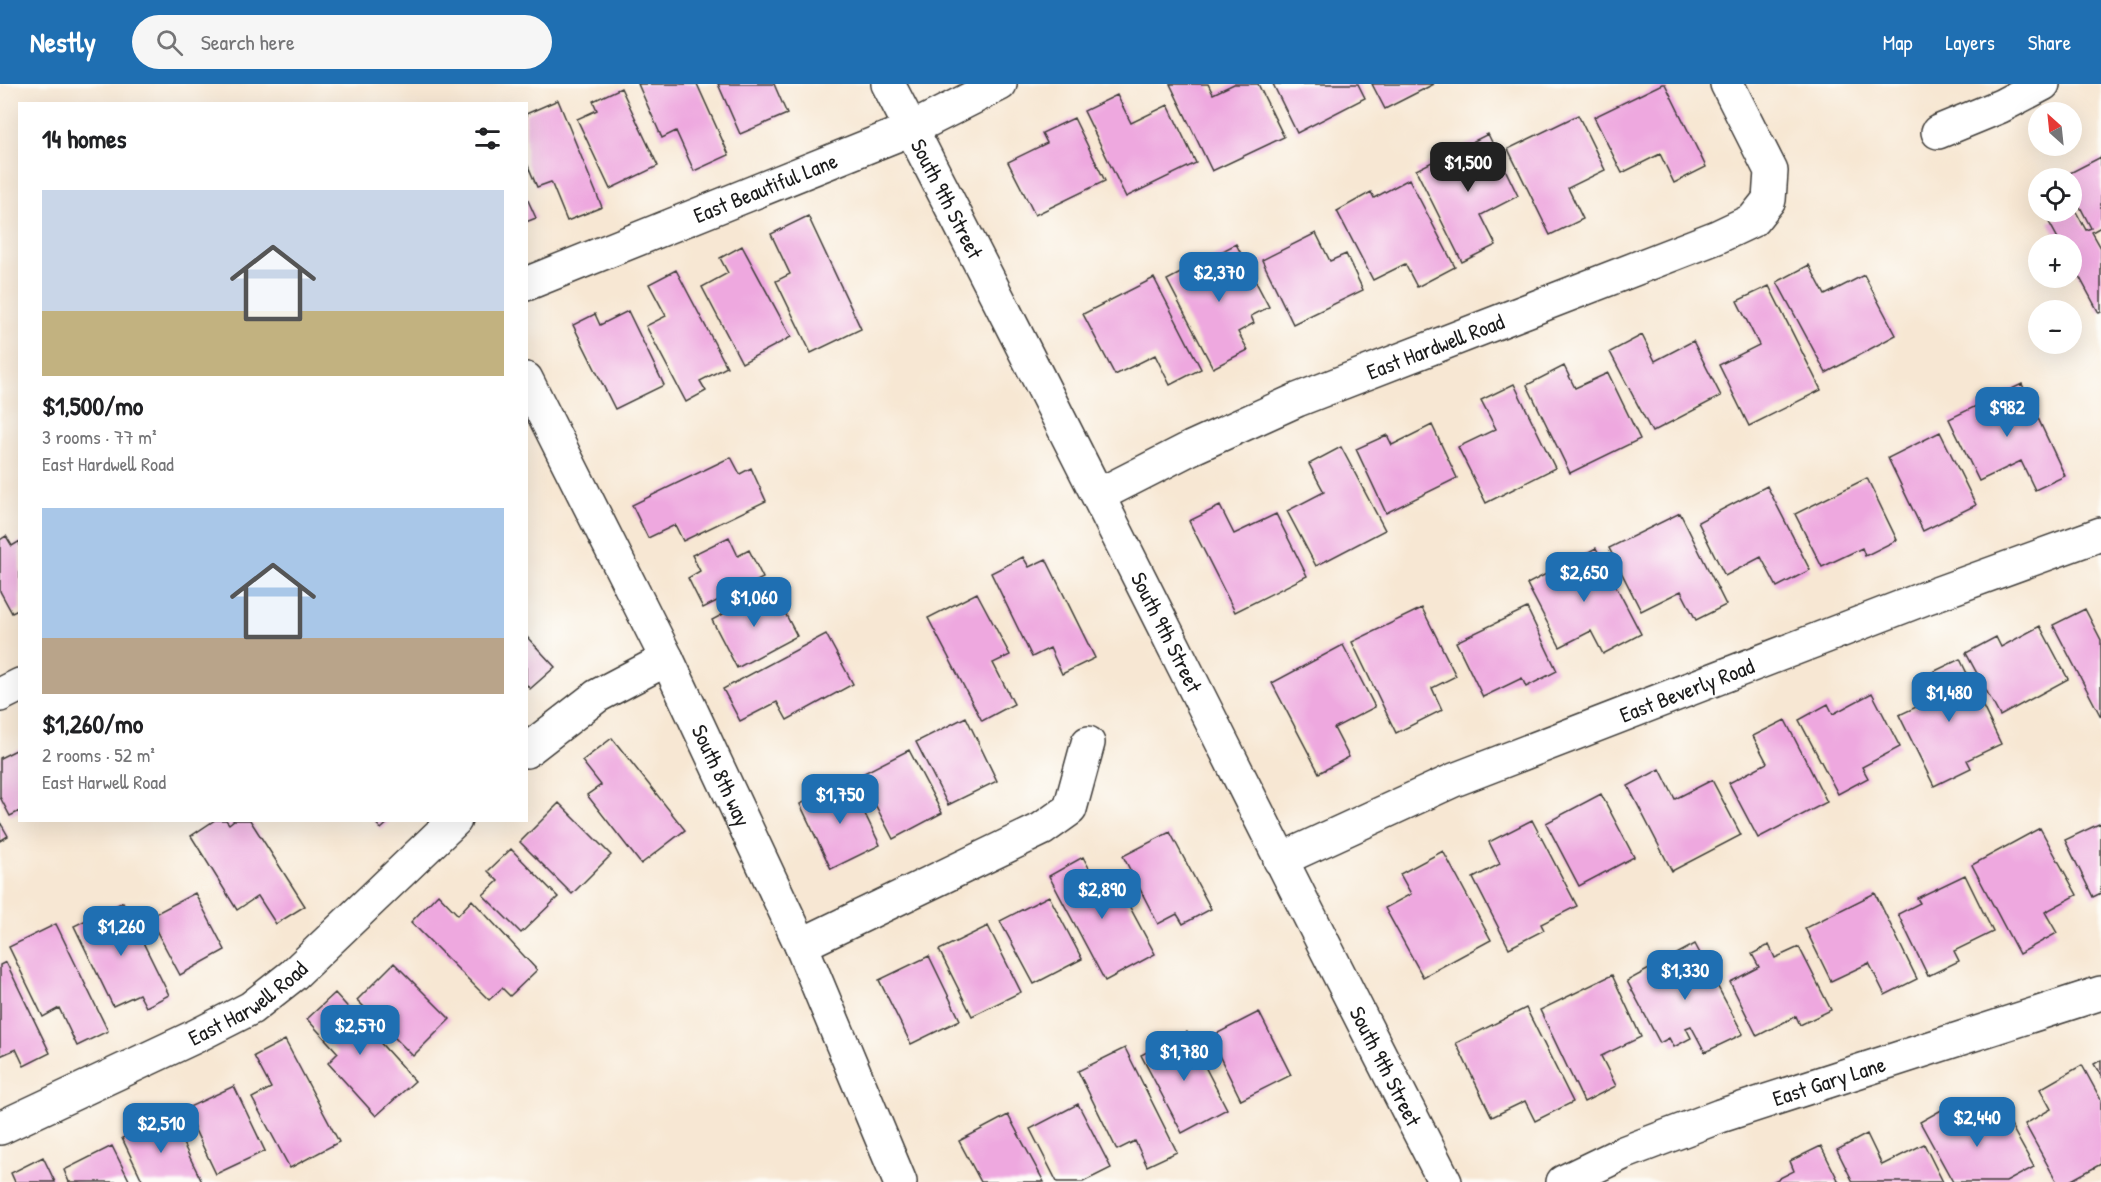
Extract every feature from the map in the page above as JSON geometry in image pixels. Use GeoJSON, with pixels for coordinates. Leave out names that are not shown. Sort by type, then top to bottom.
{"type":"FeatureCollection","features":[{"type":"Feature","properties":{"kind":"street","name":"South 9th Street"},"geometry":{"type":"LineString","coordinates":[[888,84],[1099,495],[1280,861],[1445,1182]]}},
{"type":"Feature","properties":{"kind":"street","name":"East Beautiful Lane"},"geometry":{"type":"LineString","coordinates":[[528,283],[830,163],[910,129],[1000,84]]}},
{"type":"Feature","properties":{"kind":"street","name":"East Hardwell Road"},"geometry":{"type":"LineString","coordinates":[[1099,495],[1191,448],[1297,400],[1717,237],[1753,220],[1769,200],[1771,171],[1727,84]]}},
{"type":"Feature","properties":{"kind":"street"},"geometry":{"type":"LineString","coordinates":[[1938,132],[2001,106],[2043,84]]}},
{"type":"Feature","properties":{"kind":"street","name":"South 8th way"},"geometry":{"type":"LineString","coordinates":[[528,383],[667,659],[801,945],[900,1182]]}},
{"type":"Feature","properties":{"kind":"street","name":"East Beverly Road"},"geometry":{"type":"LineString","coordinates":[[1280,861],[1454,780],[1925,598],[2101,534]]}},
{"type":"Feature","properties":{"kind":"street"},"geometry":{"type":"LineString","coordinates":[[528,749],[597,696],[667,659]]}},
{"type":"Feature","properties":{"kind":"street"},"geometry":{"type":"LineString","coordinates":[[0,695],[18,686]]}},
{"type":"Feature","properties":{"kind":"street"},"geometry":{"type":"LineString","coordinates":[[801,945],[1042,829],[1070,809],[1088,743]]}},
{"type":"Feature","properties":{"kind":"street","name":"East Harwell Road"},"geometry":{"type":"LineString","coordinates":[[0,1128],[251,1008],[293,975],[453,822]]}},
{"type":"Feature","properties":{"kind":"street","name":"East Gary Lane"},"geometry":{"type":"LineString","coordinates":[[1563,1182],[1623,1153],[1720,1116],[2101,993]]}},
{"type":"Feature","properties":{"kind":"building"},"geometry":{"type":"Polygon","coordinates":[[[638,84],[697,84],[729,155],[694,171],[676,131],[662,138],[638,84]]]}},
{"type":"Feature","properties":{"kind":"building"},"geometry":{"type":"Polygon","coordinates":[[[718,84],[774,84],[787,114],[740,134],[718,84]]]}},
{"type":"Feature","properties":{"kind":"building"},"geometry":{"type":"Polygon","coordinates":[[[1170,84],[1208,84],[1213,94],[1234,84],[1258,84],[1284,137],[1212,171],[1170,84]]]}},
{"type":"Feature","properties":{"kind":"building"},"geometry":{"type":"Polygon","coordinates":[[[1273,84],[1358,84],[1365,98],[1297,133],[1273,84]]]}},
{"type":"Feature","properties":{"kind":"building"},"geometry":{"type":"Polygon","coordinates":[[[1372,84],[1434,84],[1385,109],[1372,84]]]}},
{"type":"Feature","properties":{"kind":"building"},"geometry":{"type":"Polygon","coordinates":[[[1665,84],[1706,167],[1674,183],[1660,154],[1622,173],[1594,117],[1665,84]]]}},
{"type":"Feature","properties":{"kind":"building"},"geometry":{"type":"Polygon","coordinates":[[[621,88],[658,166],[610,189],[577,119],[597,110],[593,101],[621,88]]]}},
{"type":"Feature","properties":{"kind":"building"},"geometry":{"type":"Polygon","coordinates":[[[1117,95],[1131,123],[1168,105],[1196,163],[1126,197],[1084,111],[1117,95]]]}},
{"type":"Feature","properties":{"kind":"building"},"geometry":{"type":"Polygon","coordinates":[[[558,100],[602,207],[567,221],[551,182],[537,187],[528,166],[528,113],[558,100]]]}},
{"type":"Feature","properties":{"kind":"building"},"geometry":{"type":"Polygon","coordinates":[[[1578,115],[1605,170],[1568,188],[1583,219],[1550,235],[1508,149],[1578,115]]]}},
{"type":"Feature","properties":{"kind":"building"},"geometry":{"type":"Polygon","coordinates":[[[1074,118],[1105,181],[1035,215],[1008,162],[1047,143],[1042,133],[1074,118]]]}},
{"type":"Feature","properties":{"kind":"building"},"geometry":{"type":"Polygon","coordinates":[[[1488,134],[1518,196],[1481,215],[1496,245],[1462,262],[1416,170],[1488,134]]]}},
{"type":"Feature","properties":{"kind":"building"},"geometry":{"type":"Polygon","coordinates":[[[2101,157],[2101,227],[2092,232],[2101,248],[2101,312],[2099,313],[2082,282],[2082,234],[2056,234],[2049,222],[2082,222],[2086,230],[2091,228],[2082,210],[2082,168],[2080,168],[2101,157]]]}},
{"type":"Feature","properties":{"kind":"building"},"geometry":{"type":"Polygon","coordinates":[[[1409,179],[1455,267],[1417,287],[1405,264],[1373,280],[1337,211],[1371,192],[1374,198],[1409,179]]]}},
{"type":"Feature","properties":{"kind":"building"},"geometry":{"type":"Polygon","coordinates":[[[528,200],[536,218],[528,221],[528,200]]]}},
{"type":"Feature","properties":{"kind":"building"},"geometry":{"type":"Polygon","coordinates":[[[808,216],[861,329],[811,353],[776,281],[790,274],[771,234],[808,216]]]}},
{"type":"Feature","properties":{"kind":"building"},"geometry":{"type":"Polygon","coordinates":[[[1316,233],[1330,261],[1346,254],[1363,290],[1293,324],[1262,260],[1316,233]]]}},
{"type":"Feature","properties":{"kind":"building"},"geometry":{"type":"Polygon","coordinates":[[[1236,244],[1269,307],[1251,316],[1254,323],[1238,332],[1248,350],[1213,368],[1167,280],[1236,244]]]}},
{"type":"Feature","properties":{"kind":"building"},"geometry":{"type":"Polygon","coordinates":[[[742,246],[791,337],[742,363],[702,287],[728,273],[720,258],[742,246]]]}},
{"type":"Feature","properties":{"kind":"building"},"geometry":{"type":"Polygon","coordinates":[[[1809,265],[1825,295],[1864,275],[1896,335],[1826,373],[1777,282],[1809,265]]]}},
{"type":"Feature","properties":{"kind":"building"},"geometry":{"type":"Polygon","coordinates":[[[676,270],[727,367],[700,381],[706,391],[686,402],[646,326],[666,316],[649,284],[676,270]]]}},
{"type":"Feature","properties":{"kind":"building"},"geometry":{"type":"Polygon","coordinates":[[[1154,278],[1201,369],[1170,385],[1155,355],[1115,375],[1083,314],[1154,278]]]}},
{"type":"Feature","properties":{"kind":"building"},"geometry":{"type":"Polygon","coordinates":[[[1769,286],[1821,390],[1749,426],[1719,365],[1759,345],[1737,301],[1769,286]]]}},
{"type":"Feature","properties":{"kind":"building"},"geometry":{"type":"Polygon","coordinates":[[[628,311],[664,385],[615,409],[573,325],[595,314],[600,325],[628,311]]]}},
{"type":"Feature","properties":{"kind":"building"},"geometry":{"type":"Polygon","coordinates":[[[1642,335],[1655,361],[1693,341],[1721,396],[1652,432],[1610,352],[1642,335]]]}},
{"type":"Feature","properties":{"kind":"building"},"geometry":{"type":"Polygon","coordinates":[[[1564,366],[1575,388],[1608,373],[1640,439],[1570,473],[1527,385],[1564,366]]]}},
{"type":"Feature","properties":{"kind":"building"},"geometry":{"type":"Polygon","coordinates":[[[1514,384],[1555,468],[1486,503],[1458,447],[1496,429],[1481,400],[1514,384]]]}},
{"type":"Feature","properties":{"kind":"building"},"geometry":{"type":"Polygon","coordinates":[[[2022,384],[2065,476],[2035,490],[2021,461],[1979,481],[1949,419],[2022,384]]]}},
{"type":"Feature","properties":{"kind":"building"},"geometry":{"type":"Polygon","coordinates":[[[1432,425],[1457,478],[1386,513],[1356,449],[1387,435],[1392,445],[1432,425]]]}},
{"type":"Feature","properties":{"kind":"building"},"geometry":{"type":"Polygon","coordinates":[[[1940,432],[1976,505],[1923,531],[1888,458],[1940,432]]]}},
{"type":"Feature","properties":{"kind":"building"},"geometry":{"type":"Polygon","coordinates":[[[1341,447],[1385,530],[1316,566],[1287,511],[1324,492],[1309,464],[1341,447]]]}},
{"type":"Feature","properties":{"kind":"building"},"geometry":{"type":"Polygon","coordinates":[[[731,457],[740,474],[751,468],[766,501],[683,541],[675,525],[648,538],[632,505],[731,457]]]}},
{"type":"Feature","properties":{"kind":"building"},"geometry":{"type":"Polygon","coordinates":[[[1867,478],[1897,540],[1865,556],[1862,548],[1822,567],[1795,514],[1867,478]]]}},
{"type":"Feature","properties":{"kind":"building"},"geometry":{"type":"Polygon","coordinates":[[[1767,486],[1810,570],[1777,587],[1761,557],[1725,576],[1698,522],[1767,486]]]}},
{"type":"Feature","properties":{"kind":"building"},"geometry":{"type":"Polygon","coordinates":[[[1220,506],[1234,534],[1276,514],[1307,576],[1235,612],[1189,521],[1220,506]]]}},
{"type":"Feature","properties":{"kind":"building"},"geometry":{"type":"Polygon","coordinates":[[[1680,513],[1726,605],[1696,620],[1681,591],[1641,611],[1609,548],[1680,513]]]}},
{"type":"Feature","properties":{"kind":"building"},"geometry":{"type":"Polygon","coordinates":[[[6,536],[12,546],[18,542],[18,610],[12,613],[0,591],[0,540],[6,536]]]}},
{"type":"Feature","properties":{"kind":"building"},"geometry":{"type":"Polygon","coordinates":[[[729,537],[738,556],[749,550],[763,578],[703,608],[688,578],[700,571],[692,555],[729,537]]]}},
{"type":"Feature","properties":{"kind":"building"},"geometry":{"type":"Polygon","coordinates":[[[1596,548],[1641,634],[1603,654],[1591,631],[1560,647],[1527,584],[1596,548]]]}},
{"type":"Feature","properties":{"kind":"building"},"geometry":{"type":"Polygon","coordinates":[[[1023,557],[1029,567],[1046,559],[1095,658],[1062,674],[1050,648],[1032,657],[991,573],[1023,557]]]}},
{"type":"Feature","properties":{"kind":"building"},"geometry":{"type":"Polygon","coordinates":[[[772,588],[797,636],[737,668],[712,620],[772,588]]]}},
{"type":"Feature","properties":{"kind":"building"},"geometry":{"type":"Polygon","coordinates":[[[977,593],[1010,655],[993,663],[1014,704],[982,721],[928,618],[977,593]]]}},
{"type":"Feature","properties":{"kind":"building"},"geometry":{"type":"Polygon","coordinates":[[[1422,608],[1456,676],[1432,688],[1442,710],[1396,733],[1352,642],[1422,608]]]}},
{"type":"Feature","properties":{"kind":"building"},"geometry":{"type":"Polygon","coordinates":[[[1527,608],[1557,671],[1526,687],[1522,678],[1483,697],[1456,642],[1527,608]]]}},
{"type":"Feature","properties":{"kind":"building"},"geometry":{"type":"Polygon","coordinates":[[[2085,609],[2101,640],[2101,717],[2053,625],[2085,609]]]}},
{"type":"Feature","properties":{"kind":"building"},"geometry":{"type":"Polygon","coordinates":[[[2040,626],[2068,679],[2000,716],[1966,653],[1996,637],[2001,647],[2040,626]]]}},
{"type":"Feature","properties":{"kind":"building"},"geometry":{"type":"Polygon","coordinates":[[[826,634],[853,684],[787,720],[777,702],[740,721],[723,689],[826,634]]]}},
{"type":"Feature","properties":{"kind":"building"},"geometry":{"type":"Polygon","coordinates":[[[528,638],[555,667],[530,689],[528,686],[528,638]]]}},
{"type":"Feature","properties":{"kind":"building"},"geometry":{"type":"Polygon","coordinates":[[[1343,645],[1375,707],[1334,728],[1349,757],[1319,773],[1272,683],[1343,645]]]}},
{"type":"Feature","properties":{"kind":"building"},"geometry":{"type":"Polygon","coordinates":[[[1960,659],[2001,744],[1967,760],[1971,768],[1934,786],[1899,715],[1925,703],[1914,681],[1960,659]]]}},
{"type":"Feature","properties":{"kind":"building"},"geometry":{"type":"Polygon","coordinates":[[[1872,693],[1900,747],[1862,767],[1868,778],[1838,794],[1799,720],[1828,704],[1833,714],[1872,693]]]}},
{"type":"Feature","properties":{"kind":"building"},"geometry":{"type":"Polygon","coordinates":[[[966,717],[997,781],[948,805],[916,742],[966,717]]]}},
{"type":"Feature","properties":{"kind":"building"},"geometry":{"type":"Polygon","coordinates":[[[1785,720],[1827,802],[1758,838],[1729,783],[1767,763],[1753,736],[1785,720]]]}},
{"type":"Feature","properties":{"kind":"building"},"geometry":{"type":"Polygon","coordinates":[[[612,738],[685,830],[641,864],[587,795],[601,785],[582,761],[612,738]]]}},
{"type":"Feature","properties":{"kind":"building"},"geometry":{"type":"Polygon","coordinates":[[[18,749],[18,812],[10,816],[0,797],[0,758],[18,749]]]}},
{"type":"Feature","properties":{"kind":"building"},"geometry":{"type":"Polygon","coordinates":[[[909,750],[942,813],[893,839],[860,775],[909,750]]]}},
{"type":"Feature","properties":{"kind":"building"},"geometry":{"type":"Polygon","coordinates":[[[1660,769],[1675,799],[1712,780],[1741,835],[1672,871],[1628,786],[1660,769]]]}},
{"type":"Feature","properties":{"kind":"building"},"geometry":{"type":"Polygon","coordinates":[[[849,781],[880,845],[831,869],[800,804],[849,781]]]}},
{"type":"Feature","properties":{"kind":"building"},"geometry":{"type":"Polygon","coordinates":[[[1601,794],[1634,857],[1579,886],[1546,823],[1601,794]]]}},
{"type":"Feature","properties":{"kind":"building"},"geometry":{"type":"Polygon","coordinates":[[[559,803],[611,855],[572,894],[520,842],[559,803]]]}},
{"type":"Feature","properties":{"kind":"building"},"geometry":{"type":"Polygon","coordinates":[[[1532,820],[1577,906],[1541,924],[1544,930],[1509,948],[1473,878],[1500,864],[1489,842],[1532,820]]]}},
{"type":"Feature","properties":{"kind":"building"},"geometry":{"type":"Polygon","coordinates":[[[0,822],[8,836],[0,841],[0,822]]]}},
{"type":"Feature","properties":{"kind":"building"},"geometry":{"type":"Polygon","coordinates":[[[212,822],[228,822],[229,824],[251,822],[305,906],[276,924],[258,896],[237,910],[191,836],[212,822]]]}},
{"type":"Feature","properties":{"kind":"building"},"geometry":{"type":"Polygon","coordinates":[[[375,822],[389,822],[381,829],[375,822]]]}},
{"type":"Feature","properties":{"kind":"building"},"geometry":{"type":"Polygon","coordinates":[[[2101,823],[2101,893],[2093,897],[2065,840],[2101,823]]]}},
{"type":"Feature","properties":{"kind":"building"},"geometry":{"type":"Polygon","coordinates":[[[2040,828],[2077,895],[2045,912],[2057,933],[2019,954],[1972,865],[2040,828]]]}},
{"type":"Feature","properties":{"kind":"building"},"geometry":{"type":"Polygon","coordinates":[[[1170,832],[1211,909],[1183,924],[1177,914],[1158,924],[1123,856],[1170,832]]]}},
{"type":"Feature","properties":{"kind":"building"},"geometry":{"type":"Polygon","coordinates":[[[511,849],[558,897],[521,933],[483,895],[498,881],[488,871],[511,849]]]}},
{"type":"Feature","properties":{"kind":"building"},"geometry":{"type":"Polygon","coordinates":[[[1443,851],[1491,940],[1423,977],[1385,908],[1411,894],[1400,874],[1443,851]]]}},
{"type":"Feature","properties":{"kind":"building"},"geometry":{"type":"Polygon","coordinates":[[[1083,857],[1104,895],[1119,887],[1155,954],[1105,981],[1049,876],[1083,857]]]}},
{"type":"Feature","properties":{"kind":"building"},"geometry":{"type":"Polygon","coordinates":[[[1965,875],[1993,932],[1954,951],[1959,961],[1928,976],[1898,914],[1920,903],[1917,898],[1965,875]]]}},
{"type":"Feature","properties":{"kind":"building"},"geometry":{"type":"Polygon","coordinates":[[[195,893],[225,950],[180,975],[149,917],[195,893]]]}},
{"type":"Feature","properties":{"kind":"building"},"geometry":{"type":"Polygon","coordinates":[[[1875,893],[1917,979],[1885,995],[1869,963],[1831,981],[1805,928],[1875,893]]]}},
{"type":"Feature","properties":{"kind":"building"},"geometry":{"type":"Polygon","coordinates":[[[438,894],[458,915],[472,900],[537,970],[510,996],[502,988],[489,1000],[411,922],[438,894]]]}},
{"type":"Feature","properties":{"kind":"building"},"geometry":{"type":"Polygon","coordinates":[[[1049,896],[1082,959],[1034,984],[1000,921],[1049,896]]]}},
{"type":"Feature","properties":{"kind":"building"},"geometry":{"type":"Polygon","coordinates":[[[123,902],[169,995],[146,1007],[139,994],[113,1006],[74,926],[123,902]]]}},
{"type":"Feature","properties":{"kind":"building"},"geometry":{"type":"Polygon","coordinates":[[[56,924],[108,1031],[77,1046],[59,1008],[43,1017],[9,947],[56,924]]]}},
{"type":"Feature","properties":{"kind":"building"},"geometry":{"type":"Polygon","coordinates":[[[988,926],[1021,992],[972,1016],[939,950],[988,926]]]}},
{"type":"Feature","properties":{"kind":"building"},"geometry":{"type":"Polygon","coordinates":[[[1695,944],[1743,1034],[1705,1052],[1691,1026],[1686,1028],[1691,1038],[1674,1047],[1669,1038],[1660,1043],[1627,981],[1695,944]]]}},
{"type":"Feature","properties":{"kind":"building"},"geometry":{"type":"Polygon","coordinates":[[[1769,945],[1775,958],[1799,947],[1831,1010],[1800,1025],[1796,1016],[1757,1036],[1730,982],[1759,967],[1752,954],[1769,945]]]}},
{"type":"Feature","properties":{"kind":"building"},"geometry":{"type":"Polygon","coordinates":[[[929,956],[960,1020],[911,1044],[879,980],[929,956]]]}},
{"type":"Feature","properties":{"kind":"building"},"geometry":{"type":"Polygon","coordinates":[[[6,962],[50,1053],[24,1066],[16,1049],[0,1056],[0,965],[6,962]]]}},
{"type":"Feature","properties":{"kind":"building"},"geometry":{"type":"Polygon","coordinates":[[[394,963],[450,1019],[413,1056],[357,1000],[394,963]]]}},
{"type":"Feature","properties":{"kind":"building"},"geometry":{"type":"Polygon","coordinates":[[[1612,975],[1641,1037],[1601,1056],[1616,1086],[1584,1102],[1540,1010],[1612,975]]]}},
{"type":"Feature","properties":{"kind":"building"},"geometry":{"type":"Polygon","coordinates":[[[335,993],[415,1081],[376,1116],[328,1063],[338,1053],[307,1019],[335,993]]]}},
{"type":"Feature","properties":{"kind":"building"},"geometry":{"type":"Polygon","coordinates":[[[1526,1008],[1573,1102],[1535,1121],[1525,1101],[1492,1117],[1456,1043],[1526,1008]]]}},
{"type":"Feature","properties":{"kind":"building"},"geometry":{"type":"Polygon","coordinates":[[[1259,1012],[1291,1075],[1241,1100],[1210,1037],[1259,1012]]]}},
{"type":"Feature","properties":{"kind":"building"},"geometry":{"type":"Polygon","coordinates":[[[1187,1032],[1227,1109],[1182,1133],[1141,1055],[1187,1032]]]}},
{"type":"Feature","properties":{"kind":"building"},"geometry":{"type":"Polygon","coordinates":[[[285,1040],[339,1142],[290,1168],[252,1098],[271,1088],[254,1056],[285,1040]]]}},
{"type":"Feature","properties":{"kind":"building"},"geometry":{"type":"Polygon","coordinates":[[[1125,1048],[1177,1152],[1147,1166],[1135,1141],[1117,1150],[1078,1071],[1125,1048]]]}},
{"type":"Feature","properties":{"kind":"building"},"geometry":{"type":"Polygon","coordinates":[[[2101,1060],[2101,1076],[2094,1064],[2101,1060]]]}},
{"type":"Feature","properties":{"kind":"building"},"geometry":{"type":"Polygon","coordinates":[[[2082,1065],[2101,1100],[2101,1164],[2068,1182],[2057,1182],[2025,1124],[2051,1109],[2040,1089],[2082,1065]]]}},
{"type":"Feature","properties":{"kind":"building"},"geometry":{"type":"Polygon","coordinates":[[[234,1086],[265,1151],[216,1174],[185,1109],[234,1086]]]}},
{"type":"Feature","properties":{"kind":"building"},"geometry":{"type":"Polygon","coordinates":[[[1078,1104],[1111,1168],[1083,1182],[1057,1182],[1030,1129],[1078,1104]]]}},
{"type":"Feature","properties":{"kind":"building"},"geometry":{"type":"Polygon","coordinates":[[[1952,1104],[1968,1133],[2004,1113],[2034,1167],[2006,1182],[1953,1182],[1920,1122],[1952,1104]]]}},
{"type":"Feature","properties":{"kind":"building"},"geometry":{"type":"Polygon","coordinates":[[[169,1115],[202,1182],[143,1182],[122,1138],[169,1115]]]}},
{"type":"Feature","properties":{"kind":"building"},"geometry":{"type":"Polygon","coordinates":[[[1008,1115],[1044,1182],[981,1182],[959,1141],[1008,1115]]]}},
{"type":"Feature","properties":{"kind":"building"},"geometry":{"type":"Polygon","coordinates":[[[1867,1134],[1882,1165],[1924,1144],[1943,1182],[1853,1182],[1837,1150],[1867,1134]]]}},
{"type":"Feature","properties":{"kind":"building"},"geometry":{"type":"Polygon","coordinates":[[[112,1146],[130,1182],[69,1182],[64,1170],[112,1146]]]}},
{"type":"Feature","properties":{"kind":"building"},"geometry":{"type":"Polygon","coordinates":[[[1821,1146],[1839,1182],[1772,1182],[1794,1171],[1790,1161],[1821,1146]]]}},
{"type":"Feature","properties":{"kind":"building"},"geometry":{"type":"Polygon","coordinates":[[[43,1157],[55,1182],[15,1182],[11,1173],[43,1157]]]}}]}
